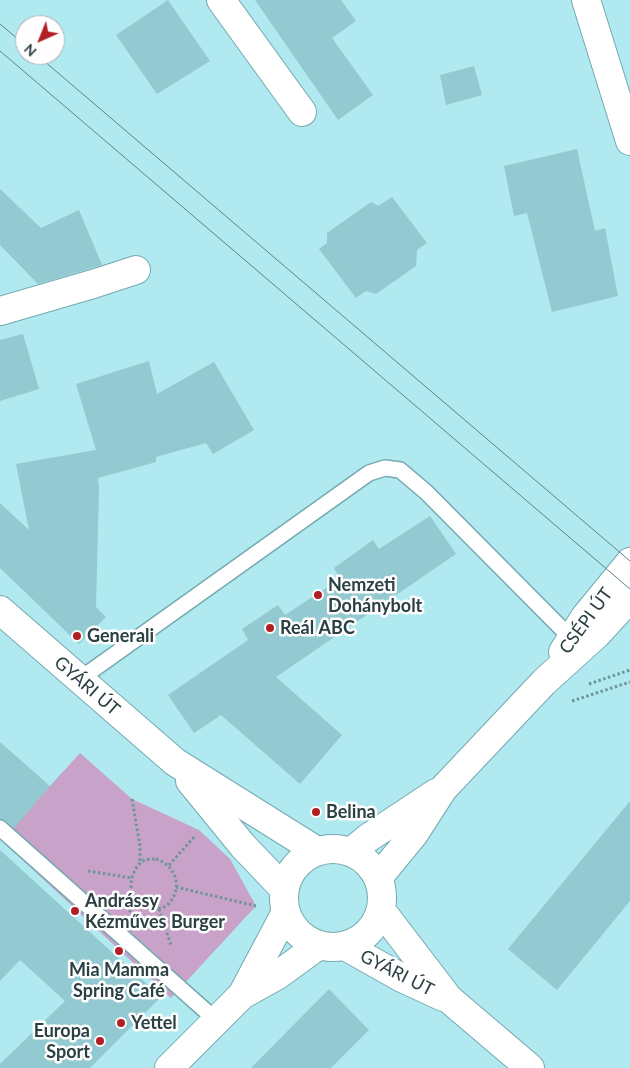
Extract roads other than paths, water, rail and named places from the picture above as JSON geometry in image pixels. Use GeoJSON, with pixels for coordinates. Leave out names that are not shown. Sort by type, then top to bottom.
{"type":"FeatureCollection","features":[{"type":"Feature","properties":{"kind":"street"},"geometry":{"type":"LineString","coordinates":[[221,0],[302,112]]}},
{"type":"Feature","properties":{"kind":"street"},"geometry":{"type":"LineString","coordinates":[[586,0],[630,141]]}},
{"type":"Feature","properties":{"kind":"street"},"geometry":{"type":"LineString","coordinates":[[0,311],[136,270]]}},
{"type":"Feature","properties":{"kind":"street","name":"CSÉPI ÚT"},"geometry":{"type":"LineString","coordinates":[[544,682],[586,617],[630,562]]}},
{"type":"Feature","properties":{"kind":"street","name":"CSÉPI ÚT"},"geometry":{"type":"LineString","coordinates":[[378,878],[414,834],[443,789],[544,682],[597,634],[630,598]]}},
{"type":"Feature","properties":{"kind":"street","name":"GYÁRI ÚT"},"geometry":{"type":"LineString","coordinates":[[0,610],[175,762],[317,851]]}},
{"type":"Feature","properties":{"kind":"street","name":"GYÁRI ÚT"},"geometry":{"type":"LineString","coordinates":[[175,762],[285,901]]}},
{"type":"Feature","properties":{"kind":"street","name":"CSÉPI ÚT"},"geometry":{"type":"LineString","coordinates":[[351,852],[376,833],[443,789]]}},
{"type":"Feature","properties":{"kind":"street"},"geometry":{"type":"LineString","coordinates":[[169,1068],[242,995],[332,946],[357,941],[368,933],[376,923],[381,910],[382,894],[378,878],[367,862],[351,852],[334,848],[317,851],[305,857],[295,866],[288,877],[285,901],[242,995]]}},
{"type":"Feature","properties":{"kind":"street"},"geometry":{"type":"LineString","coordinates":[[285,901],[293,927],[304,938],[332,946]]}},
{"type":"Feature","properties":{"kind":"street","name":"GYÁRI ÚT"},"geometry":{"type":"LineString","coordinates":[[381,910],[449,999],[530,1068]]}},
{"type":"Feature","properties":{"kind":"street","name":"GYÁRI ÚT"},"geometry":{"type":"LineString","coordinates":[[332,946],[449,999]]}},
{"type":"Feature","properties":{"kind":"lane"},"geometry":{"type":"LineString","coordinates":[[80,679],[369,474],[385,468],[400,470],[426,492],[572,638]]}},
{"type":"Feature","properties":{"kind":"lane"},"geometry":{"type":"LineString","coordinates":[[0,828],[216,1022]]}},
{"type":"Feature","properties":{"kind":"tram line"},"geometry":{"type":"LineString","coordinates":[[0,24],[15,37]]}},
{"type":"Feature","properties":{"kind":"tram line"},"geometry":{"type":"LineString","coordinates":[[0,51],[630,589]]}},
{"type":"Feature","properties":{"kind":"tram line"},"geometry":{"type":"LineString","coordinates":[[49,65],[630,561]]}},
{"type":"Feature","properties":{"kind":"place","name":"Nemzeti Dohánybolt"},"geometry":{"type":"Point","coordinates":[318,595]}},
{"type":"Feature","properties":{"kind":"place","name":"Reál ABC"},"geometry":{"type":"Point","coordinates":[270,628]}},
{"type":"Feature","properties":{"kind":"place","name":"Generali"},"geometry":{"type":"Point","coordinates":[77,636]}},
{"type":"Feature","properties":{"kind":"place","name":"Belina"},"geometry":{"type":"Point","coordinates":[316,812]}},
{"type":"Feature","properties":{"kind":"place","name":"Andrássy Kézműves Burger"},"geometry":{"type":"Point","coordinates":[75,911]}},
{"type":"Feature","properties":{"kind":"place","name":"Mia Mamma Spring Café"},"geometry":{"type":"Point","coordinates":[119,951]}},
{"type":"Feature","properties":{"kind":"place","name":"Yettel"},"geometry":{"type":"Point","coordinates":[121,1023]}},
{"type":"Feature","properties":{"kind":"place","name":"Europa Sport"},"geometry":{"type":"Point","coordinates":[100,1041]}}]}
